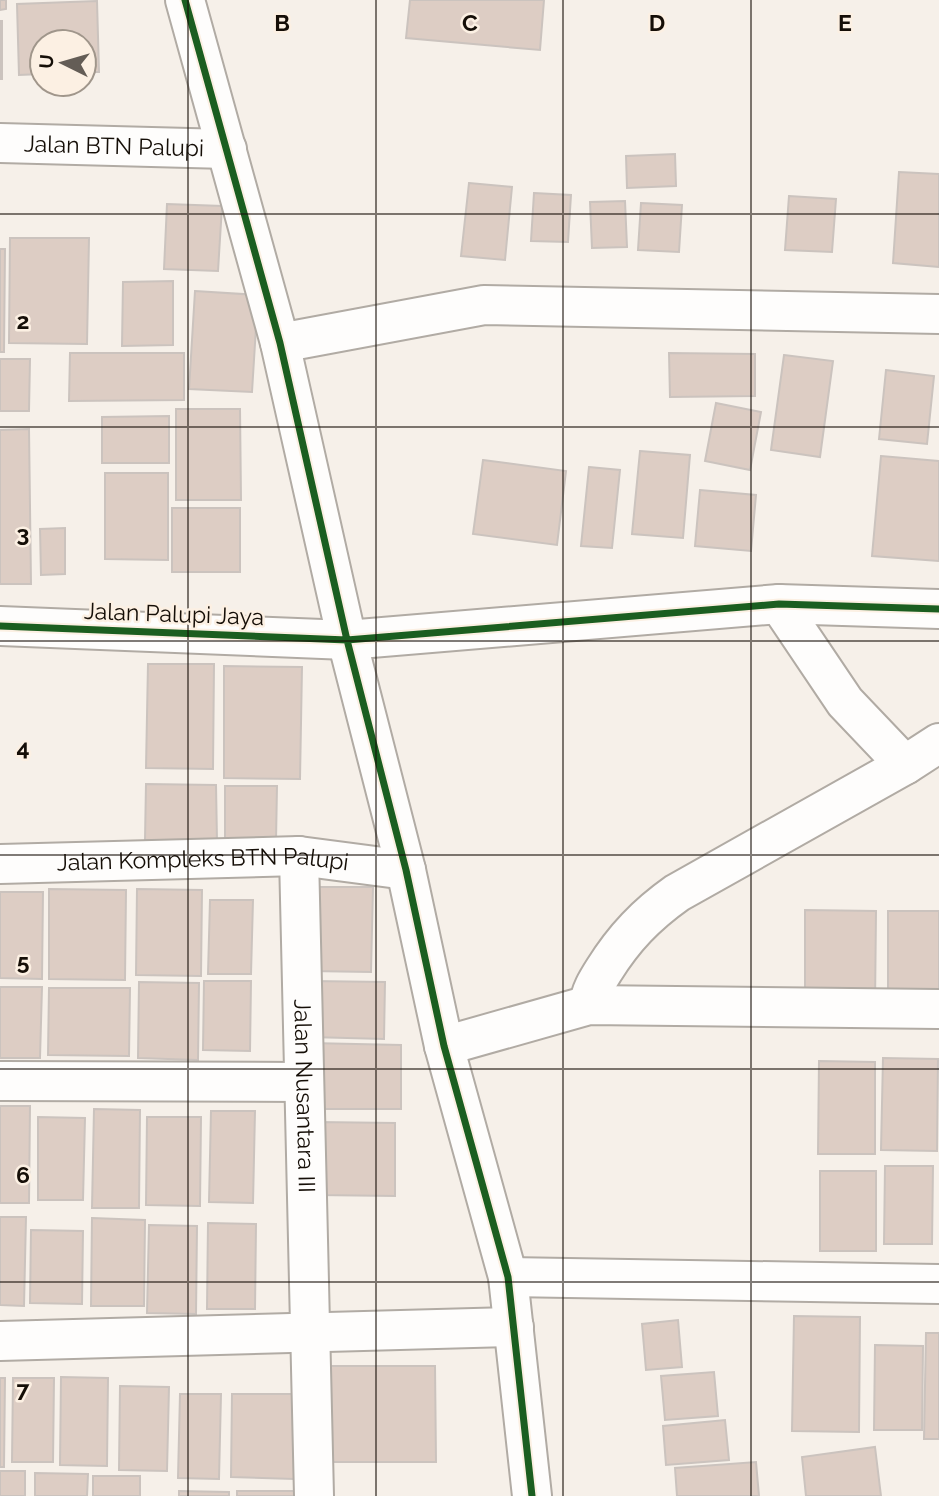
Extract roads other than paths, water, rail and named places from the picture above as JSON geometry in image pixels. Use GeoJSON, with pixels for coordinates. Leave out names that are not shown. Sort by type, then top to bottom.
{"type":"FeatureCollection","features":[{"type":"Feature","properties":{"kind":"street"},"geometry":{"type":"LineString","coordinates":[[185,0],[280,343],[347,640],[406,870],[444,1046],[508,1277],[532,1496]]}},
{"type":"Feature","properties":{"kind":"street","name":"Jalan BTN Palupi"},"geometry":{"type":"LineString","coordinates":[[0,143],[227,149]]}},
{"type":"Feature","properties":{"kind":"street"},"geometry":{"type":"LineString","coordinates":[[280,343],[484,304],[939,314]]}},
{"type":"Feature","properties":{"kind":"street"},"geometry":{"type":"LineString","coordinates":[[779,604],[845,702],[905,765]]}},
{"type":"Feature","properties":{"kind":"street","name":"Jalan Palupi Jaya"},"geometry":{"type":"LineString","coordinates":[[0,626],[347,640],[779,604],[939,609]]}},
{"type":"Feature","properties":{"kind":"street"},"geometry":{"type":"LineString","coordinates":[[589,1005],[597,982],[619,946],[651,912],[677,892],[905,765],[939,743]]}},
{"type":"Feature","properties":{"kind":"street","name":"Jalan Kompleks BTN Palupi"},"geometry":{"type":"LineString","coordinates":[[0,864],[299,856],[406,870]]}},
{"type":"Feature","properties":{"kind":"street","name":"Jalan Nusantara III"},"geometry":{"type":"LineString","coordinates":[[299,856],[314,1496]]}},
{"type":"Feature","properties":{"kind":"street"},"geometry":{"type":"LineString","coordinates":[[444,1046],[589,1005],[939,1009]]}},
{"type":"Feature","properties":{"kind":"street"},"geometry":{"type":"LineString","coordinates":[[0,1081],[304,1082]]}},
{"type":"Feature","properties":{"kind":"street"},"geometry":{"type":"LineString","coordinates":[[508,1277],[939,1284]]}},
{"type":"Feature","properties":{"kind":"street"},"geometry":{"type":"LineString","coordinates":[[0,1341],[514,1327]]}}]}
